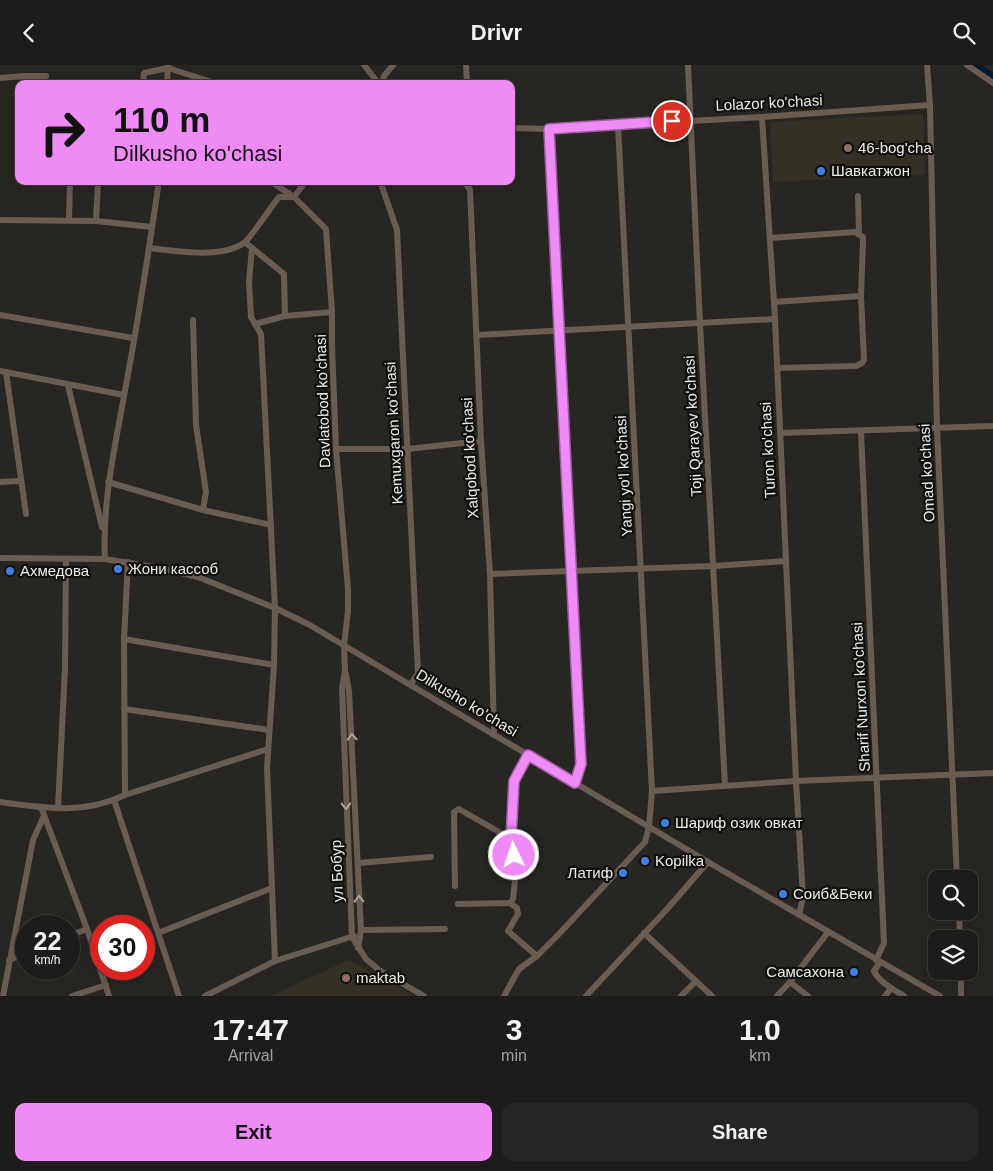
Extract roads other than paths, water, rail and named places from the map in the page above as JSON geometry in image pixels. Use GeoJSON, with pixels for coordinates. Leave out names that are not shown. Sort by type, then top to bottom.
{"type":"FeatureCollection","features":[{"type":"Feature","properties":{"kind":"street"},"geometry":{"type":"LineString","coordinates":[[364,65],[377,80]]}},
{"type":"Feature","properties":{"kind":"street"},"geometry":{"type":"LineString","coordinates":[[382,80],[392,65]]}},
{"type":"Feature","properties":{"kind":"street"},"geometry":{"type":"LineString","coordinates":[[466,65],[467,80]]}},
{"type":"Feature","properties":{"kind":"street","name":"Toji Qarayev ko'chasi"},"geometry":{"type":"LineString","coordinates":[[688,65],[725,785]]}},
{"type":"Feature","properties":{"kind":"street","name":"Omad ko'chasi"},"geometry":{"type":"LineString","coordinates":[[927,65],[930,105],[937,428],[954,775],[957,870]]}},
{"type":"Feature","properties":{"kind":"street"},"geometry":{"type":"LineString","coordinates":[[967,65],[993,83]]}},
{"type":"Feature","properties":{"kind":"street"},"geometry":{"type":"LineString","coordinates":[[143,80],[144,73],[168,67],[206,80]]}},
{"type":"Feature","properties":{"kind":"street"},"geometry":{"type":"LineString","coordinates":[[167,80],[168,67]]}},
{"type":"Feature","properties":{"kind":"street"},"geometry":{"type":"LineString","coordinates":[[0,78],[24,80],[46,76]]}},
{"type":"Feature","properties":{"kind":"street","name":"Lolazor ko'chasi"},"geometry":{"type":"LineString","coordinates":[[515,128],[549,129],[930,105]]}},
{"type":"Feature","properties":{"kind":"street","name":"Turon ko'chasi"},"geometry":{"type":"LineString","coordinates":[[762,117],[775,319],[796,781],[804,897],[799,915]]}},
{"type":"Feature","properties":{"kind":"street","name":"Yangi yo'l ko'chasi"},"geometry":{"type":"LineString","coordinates":[[618,125],[652,791],[649,827]]}},
{"type":"Feature","properties":{"kind":"street"},"geometry":{"type":"LineString","coordinates":[[549,129],[581,764],[575,783]]}},
{"type":"Feature","properties":{"kind":"street"},"geometry":{"type":"LineString","coordinates":[[69,220],[70,185]]}},
{"type":"Feature","properties":{"kind":"street"},"geometry":{"type":"LineString","coordinates":[[96,221],[98,185]]}},
{"type":"Feature","properties":{"kind":"street"},"geometry":{"type":"LineString","coordinates":[[105,559],[104,535],[108,482],[134,338],[158,185]]}},
{"type":"Feature","properties":{"kind":"street","name":"Davlatobod ko'chasi"},"geometry":{"type":"LineString","coordinates":[[276,185],[294,197],[326,229],[332,312],[336,449],[348,589],[348,611],[344,646]]}},
{"type":"Feature","properties":{"kind":"street"},"geometry":{"type":"LineString","coordinates":[[149,248],[187,252],[225,251],[246,243],[278,197],[294,197],[303,185]]}},
{"type":"Feature","properties":{"kind":"street","name":"Kemuxgaron ko'chasi"},"geometry":{"type":"LineString","coordinates":[[381,185],[397,230],[418,673],[411,684]]}},
{"type":"Feature","properties":{"kind":"street"},"geometry":{"type":"LineString","coordinates":[[467,185],[470,190]]}},
{"type":"Feature","properties":{"kind":"street","name":"Xalqobod ko'chasi"},"geometry":{"type":"LineString","coordinates":[[470,185],[481,441],[490,574],[494,735]]}},
{"type":"Feature","properties":{"kind":"street"},"geometry":{"type":"LineString","coordinates":[[777,368],[860,365],[864,360],[861,297],[863,237],[860,233],[858,196]]}},
{"type":"Feature","properties":{"kind":"street"},"geometry":{"type":"LineString","coordinates":[[0,221],[96,221],[152,227]]}},
{"type":"Feature","properties":{"kind":"street"},"geometry":{"type":"LineString","coordinates":[[770,238],[860,233]]}},
{"type":"Feature","properties":{"kind":"street"},"geometry":{"type":"LineString","coordinates":[[246,243],[284,274],[285,316]]}},
{"type":"Feature","properties":{"kind":"street"},"geometry":{"type":"LineString","coordinates":[[252,248],[249,282],[251,317],[261,334],[275,608],[274,665],[267,769],[275,961]]}},
{"type":"Feature","properties":{"kind":"street"},"geometry":{"type":"LineString","coordinates":[[774,302],[861,297]]}},
{"type":"Feature","properties":{"kind":"street"},"geometry":{"type":"LineString","coordinates":[[255,323],[285,316],[332,312]]}},
{"type":"Feature","properties":{"kind":"street"},"geometry":{"type":"LineString","coordinates":[[0,315],[134,338]]}},
{"type":"Feature","properties":{"kind":"street"},"geometry":{"type":"LineString","coordinates":[[477,335],[775,319]]}},
{"type":"Feature","properties":{"kind":"street"},"geometry":{"type":"LineString","coordinates":[[193,320],[196,425],[206,492],[203,510]]}},
{"type":"Feature","properties":{"kind":"street"},"geometry":{"type":"LineString","coordinates":[[26,514],[3,372],[124,395]]}},
{"type":"Feature","properties":{"kind":"street"},"geometry":{"type":"LineString","coordinates":[[68,385],[104,535]]}},
{"type":"Feature","properties":{"kind":"street"},"geometry":{"type":"LineString","coordinates":[[780,433],[993,426]]}},
{"type":"Feature","properties":{"kind":"street","name":"Sharif Nurxon ko'chasi"},"geometry":{"type":"LineString","coordinates":[[861,431],[884,943],[878,961]]}},
{"type":"Feature","properties":{"kind":"street"},"geometry":{"type":"LineString","coordinates":[[336,449],[407,449],[481,441]]}},
{"type":"Feature","properties":{"kind":"street"},"geometry":{"type":"LineString","coordinates":[[0,482],[22,481]]}},
{"type":"Feature","properties":{"kind":"street"},"geometry":{"type":"LineString","coordinates":[[108,482],[203,510],[271,525]]}},
{"type":"Feature","properties":{"kind":"street","name":"Dilkusho ko'chasi"},"geometry":{"type":"LineString","coordinates":[[0,558],[105,559],[128,562],[198,577],[275,608],[308,624],[411,684],[708,862],[940,996]]}},
{"type":"Feature","properties":{"kind":"street"},"geometry":{"type":"LineString","coordinates":[[58,808],[65,668],[66,559]]}},
{"type":"Feature","properties":{"kind":"street"},"geometry":{"type":"LineString","coordinates":[[490,574],[714,566],[786,561]]}},
{"type":"Feature","properties":{"kind":"street"},"geometry":{"type":"LineString","coordinates":[[124,795],[124,639],[128,562]]}},
{"type":"Feature","properties":{"kind":"street"},"geometry":{"type":"LineString","coordinates":[[124,639],[274,665]]}},
{"type":"Feature","properties":{"kind":"street","name":"ул Бобур"},"geometry":{"type":"LineString","coordinates":[[344,646],[345,670],[342,689],[352,937]]}},
{"type":"Feature","properties":{"kind":"street"},"geometry":{"type":"LineString","coordinates":[[345,670],[349,691],[358,863],[360,932],[358,948]]}},
{"type":"Feature","properties":{"kind":"street"},"geometry":{"type":"LineString","coordinates":[[124,709],[269,730]]}},
{"type":"Feature","properties":{"kind":"street"},"geometry":{"type":"LineString","coordinates":[[0,802],[41,807],[84,808],[268,749]]}},
{"type":"Feature","properties":{"kind":"street"},"geometry":{"type":"LineString","coordinates":[[510,903],[513,899],[516,871],[511,839],[514,781],[528,755]]}},
{"type":"Feature","properties":{"kind":"street"},"geometry":{"type":"LineString","coordinates":[[652,791],[796,781],[993,773]]}},
{"type":"Feature","properties":{"kind":"street"},"geometry":{"type":"LineString","coordinates":[[114,799],[179,996]]}},
{"type":"Feature","properties":{"kind":"street"},"geometry":{"type":"LineString","coordinates":[[41,807],[87,929],[109,996]]}},
{"type":"Feature","properties":{"kind":"street"},"geometry":{"type":"LineString","coordinates":[[455,886],[454,812],[459,809],[511,839]]}},
{"type":"Feature","properties":{"kind":"street"},"geometry":{"type":"LineString","coordinates":[[3,996],[32,840],[44,816]]}},
{"type":"Feature","properties":{"kind":"street"},"geometry":{"type":"LineString","coordinates":[[504,996],[519,969],[537,956],[645,842],[649,827]]}},
{"type":"Feature","properties":{"kind":"street"},"geometry":{"type":"LineString","coordinates":[[358,863],[431,857]]}},
{"type":"Feature","properties":{"kind":"street"},"geometry":{"type":"LineString","coordinates":[[586,996],[708,862]]}},
{"type":"Feature","properties":{"kind":"street"},"geometry":{"type":"LineString","coordinates":[[158,933],[272,888]]}},
{"type":"Feature","properties":{"kind":"street"},"geometry":{"type":"LineString","coordinates":[[458,904],[510,903],[517,908],[518,914],[508,931],[537,956]]}},
{"type":"Feature","properties":{"kind":"street"},"geometry":{"type":"LineString","coordinates":[[80,932],[87,929]]}},
{"type":"Feature","properties":{"kind":"street"},"geometry":{"type":"LineString","coordinates":[[205,996],[275,961],[352,937],[360,932],[445,929]]}},
{"type":"Feature","properties":{"kind":"street"},"geometry":{"type":"LineString","coordinates":[[777,996],[828,932]]}},
{"type":"Feature","properties":{"kind":"street"},"geometry":{"type":"LineString","coordinates":[[644,933],[712,996]]}},
{"type":"Feature","properties":{"kind":"street"},"geometry":{"type":"LineString","coordinates":[[352,937],[366,959],[379,970],[424,996]]}},
{"type":"Feature","properties":{"kind":"street"},"geometry":{"type":"LineString","coordinates":[[9,960],[15,958]]}},
{"type":"Feature","properties":{"kind":"street"},"geometry":{"type":"LineString","coordinates":[[878,961],[874,971],[875,975],[904,996]]}},
{"type":"Feature","properties":{"kind":"street"},"geometry":{"type":"LineString","coordinates":[[961,980],[962,996]]}},
{"type":"Feature","properties":{"kind":"street"},"geometry":{"type":"LineString","coordinates":[[681,996],[696,981]]}},
{"type":"Feature","properties":{"kind":"street"},"geometry":{"type":"LineString","coordinates":[[790,982],[808,996]]}},
{"type":"Feature","properties":{"kind":"street"},"geometry":{"type":"LineString","coordinates":[[72,996],[106,985]]}},
{"type":"Feature","properties":{"kind":"street"},"geometry":{"type":"LineString","coordinates":[[885,996],[891,988]]}},
{"type":"Feature","properties":{"kind":"waterway"},"geometry":{"type":"LineString","coordinates":[[976,65],[993,76]]}},
{"type":"Feature","properties":{"kind":"place","name":"46-bog'cha"},"geometry":{"type":"Point","coordinates":[848,148]}},
{"type":"Feature","properties":{"kind":"place","name":"Шавкатжон"},"geometry":{"type":"Point","coordinates":[821,171]}},
{"type":"Feature","properties":{"kind":"place","name":"Жони кассоб"},"geometry":{"type":"Point","coordinates":[118,569]}},
{"type":"Feature","properties":{"kind":"place","name":"Ахмедова"},"geometry":{"type":"Point","coordinates":[10,571]}},
{"type":"Feature","properties":{"kind":"place","name":"Шариф озик овкат"},"geometry":{"type":"Point","coordinates":[665,823]}},
{"type":"Feature","properties":{"kind":"place","name":"Kopilka"},"geometry":{"type":"Point","coordinates":[645,861]}},
{"type":"Feature","properties":{"kind":"place","name":"Латиф"},"geometry":{"type":"Point","coordinates":[623,873]}},
{"type":"Feature","properties":{"kind":"place","name":"Соиб&Беки"},"geometry":{"type":"Point","coordinates":[783,894]}},
{"type":"Feature","properties":{"kind":"place","name":"Самсахона"},"geometry":{"type":"Point","coordinates":[854,972]}},
{"type":"Feature","properties":{"kind":"place","name":"maktab"},"geometry":{"type":"Point","coordinates":[346,978]}}]}
